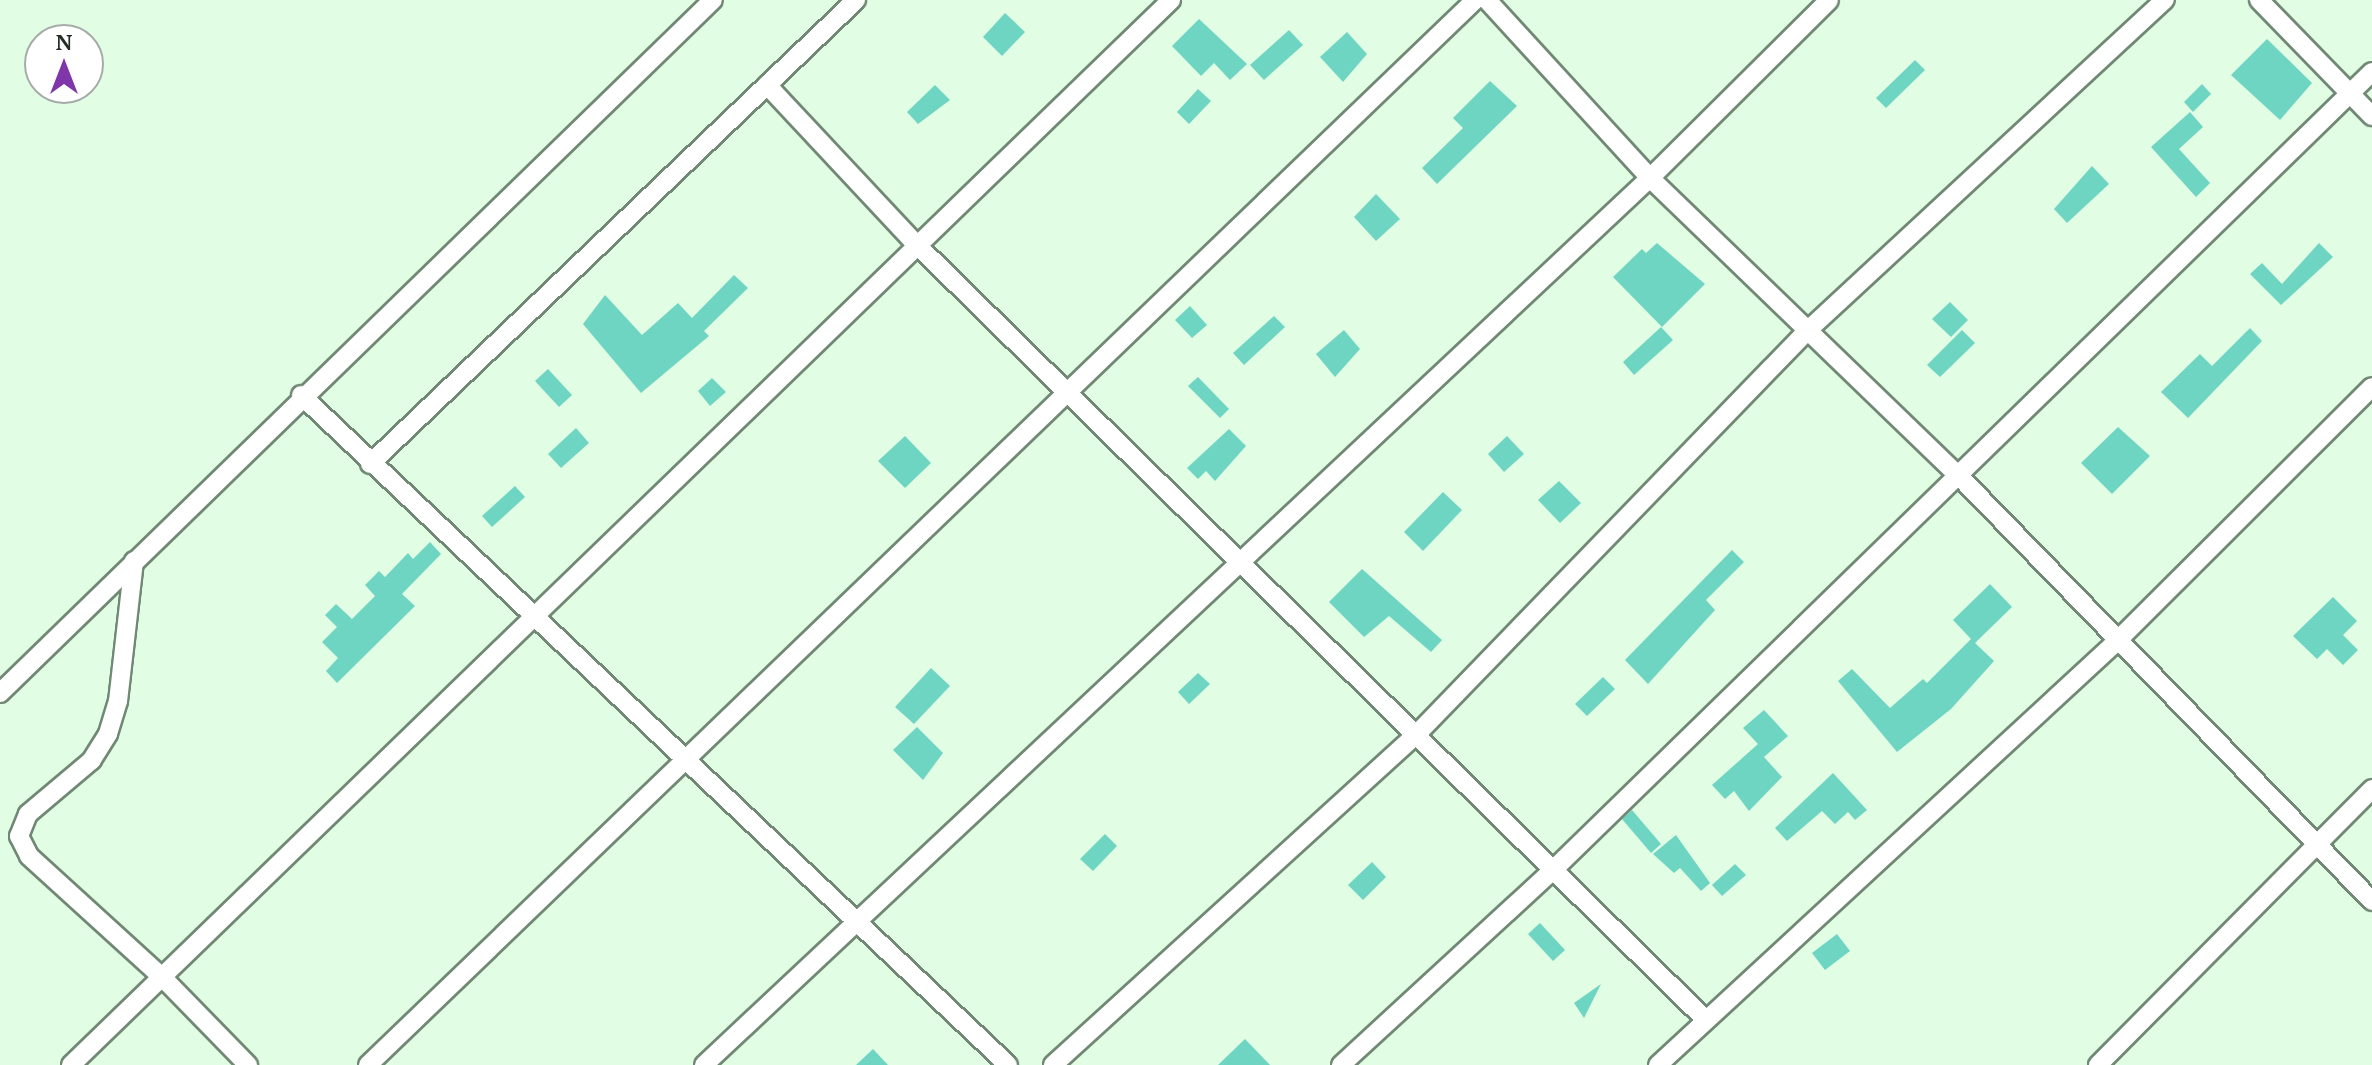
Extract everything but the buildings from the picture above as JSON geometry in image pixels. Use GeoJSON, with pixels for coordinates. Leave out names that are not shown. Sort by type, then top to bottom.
{"type":"FeatureCollection","features":[{"type":"Feature","properties":{"kind":"street"},"geometry":{"type":"LineString","coordinates":[[0,693],[301,395],[713,0]]}},
{"type":"Feature","properties":{"kind":"street"},"geometry":{"type":"LineString","coordinates":[[370,464],[856,0]]}},
{"type":"Feature","properties":{"kind":"street"},"geometry":{"type":"LineString","coordinates":[[71,1065],[538,618],[916,244],[1171,0]]}},
{"type":"Feature","properties":{"kind":"street"},"geometry":{"type":"LineString","coordinates":[[368,1065],[1070,395],[1475,0]]}},
{"type":"Feature","properties":{"kind":"street"},"geometry":{"type":"LineString","coordinates":[[1487,0],[1650,178],[1806,332],[1958,475],[2313,845],[2372,901]]}},
{"type":"Feature","properties":{"kind":"street"},"geometry":{"type":"LineString","coordinates":[[704,1065],[1650,178],[1829,0]]}},
{"type":"Feature","properties":{"kind":"street"},"geometry":{"type":"LineString","coordinates":[[1053,1065],[1415,736],[1806,332],[2165,0]]}},
{"type":"Feature","properties":{"kind":"street"},"geometry":{"type":"LineString","coordinates":[[2259,0],[2372,116]]}},
{"type":"Feature","properties":{"kind":"street"},"geometry":{"type":"LineString","coordinates":[[1341,1065],[1552,871],[2372,72]]}},
{"type":"Feature","properties":{"kind":"street"},"geometry":{"type":"LineString","coordinates":[[767,85],[916,244],[1706,1020]]}},
{"type":"Feature","properties":{"kind":"street"},"geometry":{"type":"LineString","coordinates":[[1658,1065],[2116,642],[2372,387]]}},
{"type":"Feature","properties":{"kind":"street"},"geometry":{"type":"LineString","coordinates":[[301,395],[370,464],[538,618],[685,762],[1008,1065]]}},
{"type":"Feature","properties":{"kind":"street"},"geometry":{"type":"LineString","coordinates":[[134,561],[118,701],[108,734],[92,760],[28,814],[19,836],[29,856],[163,978],[248,1065]]}},
{"type":"Feature","properties":{"kind":"street"},"geometry":{"type":"LineString","coordinates":[[2098,1065],[2313,845],[2372,789]]}}]}
